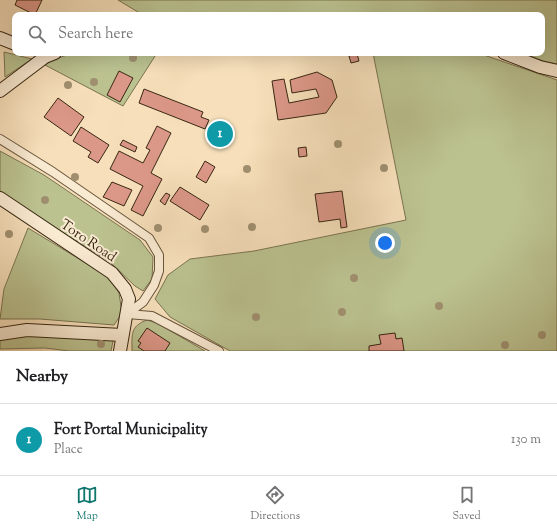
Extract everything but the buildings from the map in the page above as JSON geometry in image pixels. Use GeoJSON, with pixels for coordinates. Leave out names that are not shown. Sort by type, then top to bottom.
{"type":"FeatureCollection","features":[{"type":"Feature","properties":{"kind":"main road"},"geometry":{"type":"LineString","coordinates":[[0,38],[12,43]]}},
{"type":"Feature","properties":{"kind":"main road"},"geometry":{"type":"LineString","coordinates":[[0,91],[43,56]]}},
{"type":"Feature","properties":{"kind":"main road"},"geometry":{"type":"LineString","coordinates":[[512,56],[540,67],[557,71]]}},
{"type":"Feature","properties":{"kind":"main road","name":"Toro Road"},"geometry":{"type":"LineString","coordinates":[[0,198],[112,273],[125,289],[129,299],[120,351]]}},
{"type":"Feature","properties":{"kind":"main road"},"geometry":{"type":"LineString","coordinates":[[0,334],[27,330],[122,335]]}},
{"type":"Feature","properties":{"kind":"street"},"geometry":{"type":"LineString","coordinates":[[0,139],[53,172],[148,238],[159,255],[159,271],[154,285],[143,302],[127,314]]}},
{"type":"Feature","properties":{"kind":"street"},"geometry":{"type":"LineString","coordinates":[[127,314],[152,316],[219,351]]}},
{"type":"Feature","properties":{"kind":"green space"},"geometry":{"type":"Polygon","coordinates":[[[118,0],[557,0],[557,64],[530,56],[545,56],[545,12],[138,12],[118,0]]]}},
{"type":"Feature","properties":{"kind":"green space"},"geometry":{"type":"Polygon","coordinates":[[[4,52],[12,54],[12,56],[32,59],[5,77],[4,52]]]}},
{"type":"Feature","properties":{"kind":"green space"},"geometry":{"type":"Polygon","coordinates":[[[64,56],[155,56],[123,106],[45,65],[64,56]]]}},
{"type":"Feature","properties":{"kind":"green space"},"geometry":{"type":"Polygon","coordinates":[[[374,56],[487,56],[557,80],[557,351],[230,351],[170,317],[155,299],[168,275],[190,259],[254,251],[406,220],[374,56]]]}},
{"type":"Feature","properties":{"kind":"green space"},"geometry":{"type":"Polygon","coordinates":[[[0,151],[44,175],[140,240],[153,257],[152,279],[143,291],[135,286],[110,262],[0,193],[0,151]]]}},
{"type":"Feature","properties":{"kind":"green space"},"geometry":{"type":"Polygon","coordinates":[[[28,228],[109,277],[119,293],[122,313],[114,325],[40,319],[0,319],[4,289],[28,228]]]}},
{"type":"Feature","properties":{"kind":"green space"},"geometry":{"type":"Polygon","coordinates":[[[147,320],[157,323],[205,351],[132,351],[133,332],[137,325],[147,320]]]}},
{"type":"Feature","properties":{"kind":"green space"},"geometry":{"type":"Polygon","coordinates":[[[21,336],[111,338],[113,341],[111,351],[69,351],[45,348],[0,349],[0,338],[21,336]]]}},
{"type":"Feature","properties":{"kind":"place","name":"Fort Portal Municipality"},"geometry":{"type":"Point","coordinates":[220,134]}}]}
